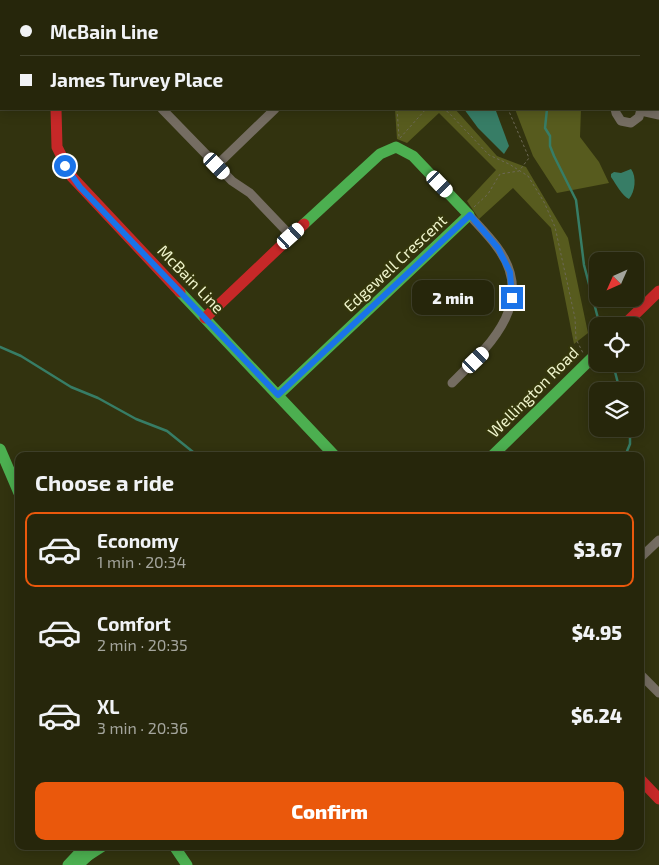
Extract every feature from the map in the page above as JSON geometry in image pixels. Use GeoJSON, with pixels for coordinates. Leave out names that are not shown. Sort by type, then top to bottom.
{"type":"FeatureCollection","features":[{"type":"Feature","properties":{"kind":"main road","name":"McBain Line"},"geometry":{"type":"LineString","coordinates":[[56,110],[58,147],[72,177],[331,452]]}},
{"type":"Feature","properties":{"kind":"main road","name":"Edgewell Crescent"},"geometry":{"type":"LineString","coordinates":[[205,318],[380,154],[396,147],[412,156],[468,214],[278,395]]}},
{"type":"Feature","properties":{"kind":"main road"},"geometry":{"type":"LineString","coordinates":[[632,317],[659,291]]}},
{"type":"Feature","properties":{"kind":"main road","name":"Wellington Road"},"geometry":{"type":"LineString","coordinates":[[496,452],[589,360]]}},
{"type":"Feature","properties":{"kind":"main road"},"geometry":{"type":"LineString","coordinates":[[0,449],[15,484]]}},
{"type":"Feature","properties":{"kind":"main road"},"geometry":{"type":"LineString","coordinates":[[644,783],[659,799]]}},
{"type":"Feature","properties":{"kind":"main road"},"geometry":{"type":"LineString","coordinates":[[68,865],[96,850]]}},
{"type":"Feature","properties":{"kind":"main road"},"geometry":{"type":"LineString","coordinates":[[177,850],[188,865]]}},
{"type":"Feature","properties":{"kind":"main road"},"geometry":{"type":"LineString","coordinates":[[182,850],[188,865]]}},
{"type":"Feature","properties":{"kind":"street"},"geometry":{"type":"LineString","coordinates":[[163,110],[232,181],[250,193],[291,236]]}},
{"type":"Feature","properties":{"kind":"street"},"geometry":{"type":"LineString","coordinates":[[217,166],[274,110]]}},
{"type":"Feature","properties":{"kind":"street"},"geometry":{"type":"LineString","coordinates":[[615,110],[618,118],[626,123],[636,121],[641,110],[659,114]]}},
{"type":"Feature","properties":{"kind":"street"},"geometry":{"type":"LineString","coordinates":[[452,383],[488,348],[500,332],[508,316],[512,298],[510,272],[498,248],[468,214]]}},
{"type":"Feature","properties":{"kind":"street"},"geometry":{"type":"LineString","coordinates":[[644,554],[659,540]]}},
{"type":"Feature","properties":{"kind":"street"},"geometry":{"type":"LineString","coordinates":[[644,677],[657,688]]}},
{"type":"Feature","properties":{"kind":"path"},"geometry":{"type":"LineString","coordinates":[[397,110],[399,138],[425,110]]}},
{"type":"Feature","properties":{"kind":"path"},"geometry":{"type":"LineString","coordinates":[[444,110],[489,155],[528,176],[544,202],[555,227],[575,318],[576,339],[589,360]]}},
{"type":"Feature","properties":{"kind":"path"},"geometry":{"type":"LineString","coordinates":[[468,214],[488,194],[500,174],[519,171],[529,158],[508,110]]}},
{"type":"Feature","properties":{"kind":"shaded area"},"geometry":{"type":"Polygon","coordinates":[[[395,110],[456,110],[497,156],[526,167],[568,238],[588,333],[574,344],[551,228],[513,188],[479,219],[467,201],[496,170],[439,113],[407,143],[397,139],[395,110]]]}},
{"type":"Feature","properties":{"kind":"shaded area"},"geometry":{"type":"Polygon","coordinates":[[[465,110],[495,110],[509,146],[504,154],[478,128],[465,110]]]}},
{"type":"Feature","properties":{"kind":"shaded area"},"geometry":{"type":"Polygon","coordinates":[[[515,110],[581,110],[580,137],[599,162],[609,183],[557,193],[533,156],[515,110]]]}},
{"type":"Feature","properties":{"kind":"shaded area"},"geometry":{"type":"Polygon","coordinates":[[[631,169],[634,176],[634,184],[633,192],[629,199],[619,190],[611,174],[631,169]]]}},
{"type":"Feature","properties":{"kind":"waterway"},"geometry":{"type":"LineString","coordinates":[[547,110],[545,128],[550,136],[550,146],[576,200],[584,265],[598,317]]}},
{"type":"Feature","properties":{"kind":"waterway"},"geometry":{"type":"LineString","coordinates":[[0,347],[21,356],[71,387],[98,398],[136,419],[167,431],[193,452]]}},
{"type":"Feature","properties":{"kind":"waterway"},"geometry":{"type":"LineString","coordinates":[[615,372],[618,382]]}},
{"type":"Feature","properties":{"kind":"waterway"},"geometry":{"type":"LineString","coordinates":[[627,452],[630,444],[630,437]]}},
{"type":"Feature","properties":{"kind":"traffic: fast"},"geometry":{"type":"LineString","coordinates":[[278,395],[469,215],[413,156],[396,147],[380,154],[304,224]]}},
{"type":"Feature","properties":{"kind":"traffic: fast"},"geometry":{"type":"LineString","coordinates":[[180,292],[331,452]]}},
{"type":"Feature","properties":{"kind":"traffic: fast"},"geometry":{"type":"LineString","coordinates":[[496,452],[589,361]]}},
{"type":"Feature","properties":{"kind":"traffic: fast"},"geometry":{"type":"LineString","coordinates":[[0,449],[15,484]]}},
{"type":"Feature","properties":{"kind":"traffic: fast"},"geometry":{"type":"LineString","coordinates":[[68,865],[82,850]]}},
{"type":"Feature","properties":{"kind":"traffic: fast"},"geometry":{"type":"LineString","coordinates":[[78,865],[94,850]]}},
{"type":"Feature","properties":{"kind":"traffic: fast"},"geometry":{"type":"LineString","coordinates":[[86,857],[97,850]]}},
{"type":"Feature","properties":{"kind":"traffic: fast"},"geometry":{"type":"LineString","coordinates":[[177,850],[187,865]]}},
{"type":"Feature","properties":{"kind":"traffic: jam"},"geometry":{"type":"LineString","coordinates":[[56,110],[57,147],[72,177],[180,292]]}},
{"type":"Feature","properties":{"kind":"traffic: jam"},"geometry":{"type":"LineString","coordinates":[[205,318],[304,224]]}},
{"type":"Feature","properties":{"kind":"traffic: jam"},"geometry":{"type":"LineString","coordinates":[[632,317],[659,291]]}},
{"type":"Feature","properties":{"kind":"traffic: jam"},"geometry":{"type":"LineString","coordinates":[[644,783],[659,799]]}},
{"type":"Feature","properties":{"kind":"route"},"geometry":{"type":"LineString","coordinates":[[65,166],[80,187],[278,395],[470,215],[498,248],[510,272],[512,298]]}}]}
